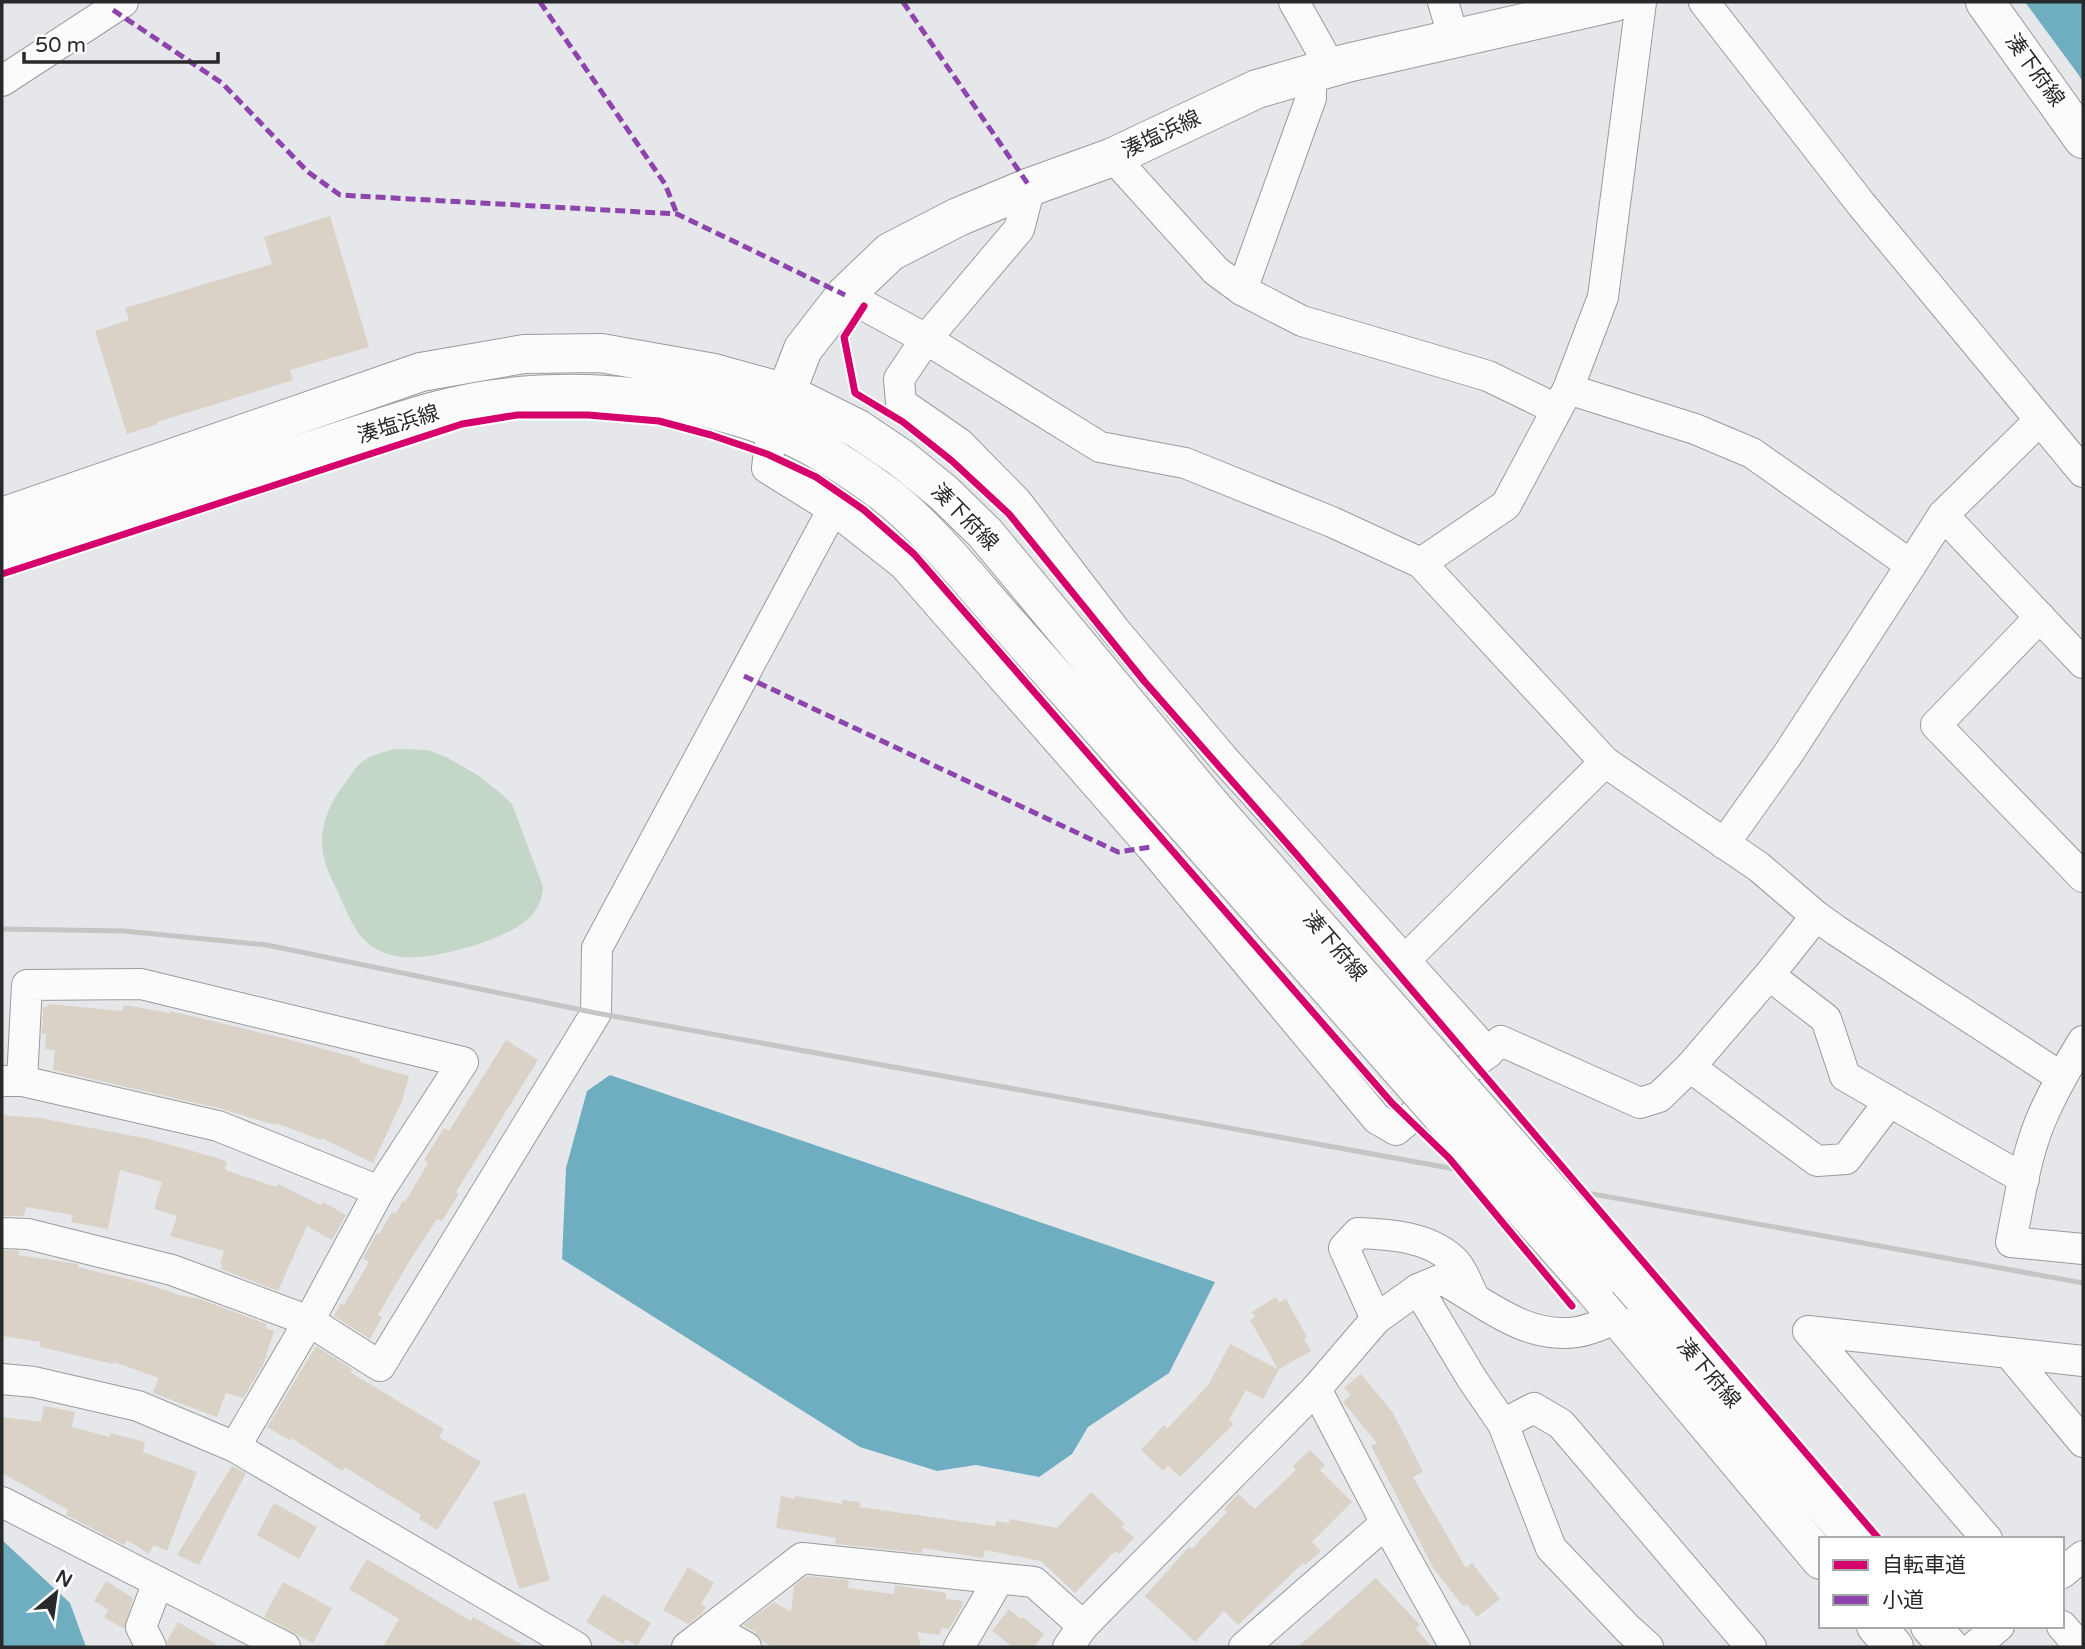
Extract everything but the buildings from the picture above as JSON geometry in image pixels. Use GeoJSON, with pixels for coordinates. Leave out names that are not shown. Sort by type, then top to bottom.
{"type":"FeatureCollection","features":[{"type":"Feature","properties":{"kind":"main road","name":"湊塩浜線"},"geometry":{"type":"LineString","coordinates":[[2,556],[257,468],[437,411],[519,396],[561,394],[648,398],[703,406],[772,428],[803,349],[845,295],[890,252],[958,218],[1030,187],[1113,157],[1257,89],[1321,71],[1615,2]]}},
{"type":"Feature","properties":{"kind":"main road","name":"湊下府線"},"geometry":{"type":"LineString","coordinates":[[1985,2],[2083,139]]}},
{"type":"Feature","properties":{"kind":"main road","name":"湊塩浜線"},"geometry":{"type":"LineString","coordinates":[[2,517],[421,372],[472,362],[524,354],[601,353],[714,373],[786,393]]}},
{"type":"Feature","properties":{"kind":"main road","name":"湊下府線"},"geometry":{"type":"LineString","coordinates":[[786,393],[858,429],[901,457],[944,493],[985,533],[1197,814]]}},
{"type":"Feature","properties":{"kind":"main road","name":"湊下府線"},"geometry":{"type":"LineString","coordinates":[[772,428],[833,459],[885,494],[933,540],[1197,814],[1618,1301],[1819,1557]]}},
{"type":"Feature","properties":{"kind":"main road","name":"湊下府線"},"geometry":{"type":"LineString","coordinates":[[1618,1301],[1852,1537]]}},
{"type":"Feature","properties":{"kind":"main road"},"geometry":{"type":"LineString","coordinates":[[1878,1628],[1894,1647]]}},
{"type":"Feature","properties":{"kind":"main road"},"geometry":{"type":"LineString","coordinates":[[1932,1628],[1949,1647]]}},
{"type":"Feature","properties":{"kind":"street"},"geometry":{"type":"LineString","coordinates":[[2,80],[123,2]]}},
{"type":"Feature","properties":{"kind":"street"},"geometry":{"type":"LineString","coordinates":[[1242,290],[1321,71],[1293,2]]}},
{"type":"Feature","properties":{"kind":"street"},"geometry":{"type":"LineString","coordinates":[[1443,2],[1454,39]]}},
{"type":"Feature","properties":{"kind":"street"},"geometry":{"type":"LineString","coordinates":[[1421,563],[1506,505],[1562,399],[1603,298],[1641,2]]}},
{"type":"Feature","properties":{"kind":"street"},"geometry":{"type":"LineString","coordinates":[[1704,2],[1861,204],[2083,472]]}},
{"type":"Feature","properties":{"kind":"street"},"geometry":{"type":"LineString","coordinates":[[1113,157],[1216,271],[1242,290],[1302,321],[1562,399],[1695,429],[1752,453],[1912,565]]}},
{"type":"Feature","properties":{"kind":"street"},"geometry":{"type":"LineString","coordinates":[[1030,187],[1018,229],[926,339],[900,379],[901,403],[959,443],[1017,502],[1115,630],[1223,758],[1403,962],[1488,1053]]}},
{"type":"Feature","properties":{"kind":"street"},"geometry":{"type":"LineString","coordinates":[[845,295],[926,339],[1100,447],[1185,463],[1332,523],[1421,563],[1605,762],[1759,867],[1816,916],[2060,1077]]}},
{"type":"Feature","properties":{"kind":"street"},"geometry":{"type":"LineString","coordinates":[[1724,844],[1788,754],[1943,515],[2039,421]]}},
{"type":"Feature","properties":{"kind":"street"},"geometry":{"type":"LineString","coordinates":[[772,428],[767,467],[833,509],[904,565],[1151,847],[1377,1119],[1396,1129],[1501,1041],[1640,1103],[1658,1097],[1690,1067],[1816,916]]}},
{"type":"Feature","properties":{"kind":"street"},"geometry":{"type":"LineString","coordinates":[[2,1233],[28,1234],[172,1270],[309,1321],[380,1366],[596,1013],[597,948],[833,509]]}},
{"type":"Feature","properties":{"kind":"street"},"geometry":{"type":"LineString","coordinates":[[1943,515],[2083,663]]}},
{"type":"Feature","properties":{"kind":"street"},"geometry":{"type":"LineString","coordinates":[[2040,617],[1936,725],[2083,877]]}},
{"type":"Feature","properties":{"kind":"street"},"geometry":{"type":"LineString","coordinates":[[1403,962],[1605,762]]}},
{"type":"Feature","properties":{"kind":"street"},"geometry":{"type":"LineString","coordinates":[[1769,975],[1826,1019],[1845,1076],[2024,1179]]}},
{"type":"Feature","properties":{"kind":"street"},"geometry":{"type":"LineString","coordinates":[[235,1447],[309,1321],[379,1191],[463,1062],[141,984],[27,985],[12,1081],[218,1126],[379,1191]]}},
{"type":"Feature","properties":{"kind":"street"},"geometry":{"type":"LineString","coordinates":[[2083,1041],[2060,1077],[2039,1124],[2011,1242],[2083,1249]]}},
{"type":"Feature","properties":{"kind":"street"},"geometry":{"type":"LineString","coordinates":[[1690,1067],[1817,1161],[1846,1159],[1889,1102]]}},
{"type":"Feature","properties":{"kind":"street"},"geometry":{"type":"LineString","coordinates":[[1376,1319],[1344,1248],[1358,1233],[1388,1234],[1430,1244],[1454,1260],[1474,1297]]}},
{"type":"Feature","properties":{"kind":"street"},"geometry":{"type":"LineString","coordinates":[[687,1647],[802,1558],[1034,1582],[1075,1637],[1316,1389],[1376,1319],[1418,1289],[1442,1279],[1521,1326],[1551,1334],[1579,1332],[1618,1301]]}},
{"type":"Feature","properties":{"kind":"street"},"geometry":{"type":"LineString","coordinates":[[1418,1289],[1472,1379],[1503,1424],[1551,1548],[1648,1647]]}},
{"type":"Feature","properties":{"kind":"street"},"geometry":{"type":"LineString","coordinates":[[1985,1537],[1808,1331],[2083,1361]]}},
{"type":"Feature","properties":{"kind":"street"},"geometry":{"type":"LineString","coordinates":[[2009,1353],[2083,1443]]}},
{"type":"Feature","properties":{"kind":"street"},"geometry":{"type":"LineString","coordinates":[[2,1379],[34,1382],[138,1406],[235,1447],[557,1643]]}},
{"type":"Feature","properties":{"kind":"street"},"geometry":{"type":"LineString","coordinates":[[1316,1389],[1454,1647]]}},
{"type":"Feature","properties":{"kind":"street"},"geometry":{"type":"LineString","coordinates":[[1503,1424],[1534,1408],[1561,1424],[1751,1647]]}},
{"type":"Feature","properties":{"kind":"street"},"geometry":{"type":"LineString","coordinates":[[2,1502],[285,1647]]}},
{"type":"Feature","properties":{"kind":"street"},"geometry":{"type":"LineString","coordinates":[[1244,1647],[1386,1523]]}},
{"type":"Feature","properties":{"kind":"street"},"geometry":{"type":"LineString","coordinates":[[2064,1571],[2083,1556]]}},
{"type":"Feature","properties":{"kind":"street"},"geometry":{"type":"LineString","coordinates":[[959,1647],[999,1579]]}},
{"type":"Feature","properties":{"kind":"street"},"geometry":{"type":"LineString","coordinates":[[151,1647],[141,1627],[158,1583]]}},
{"type":"Feature","properties":{"kind":"street"},"geometry":{"type":"LineString","coordinates":[[712,1628],[746,1647]]}},
{"type":"Feature","properties":{"kind":"street"},"geometry":{"type":"LineString","coordinates":[[1974,1647],[1997,1628]]}},
{"type":"Feature","properties":{"kind":"street"},"geometry":{"type":"LineString","coordinates":[[2064,1628],[2080,1647]]}},
{"type":"Feature","properties":{"kind":"green space"},"geometry":{"type":"Polygon","coordinates":[[[396,749],[428,750],[448,758],[479,776],[512,804],[543,887],[542,897],[534,913],[520,925],[472,946],[415,957],[402,957],[380,951],[358,933],[325,863],[322,847],[324,825],[336,797],[358,766],[374,755],[396,749]]]}},
{"type":"Feature","properties":{"kind":"water"},"geometry":{"type":"Polygon","coordinates":[[[2025,2],[2083,2],[2083,82],[2078,74],[2025,2]]]}},
{"type":"Feature","properties":{"kind":"water"},"geometry":{"type":"Polygon","coordinates":[[[610,1075],[1215,1282],[1169,1373],[1088,1427],[1072,1454],[1039,1477],[976,1465],[937,1471],[860,1447],[562,1259],[566,1168],[587,1091],[610,1075]]]}},
{"type":"Feature","properties":{"kind":"water"},"geometry":{"type":"Polygon","coordinates":[[[2,1540],[70,1603],[86,1647],[2,1647],[2,1540]]]}},
{"type":"Feature","properties":{"kind":"railway"},"geometry":{"type":"LineString","coordinates":[[2,929],[124,931],[267,945],[596,1013],[2083,1283]]}},
{"type":"Feature","properties":{"kind":"marked path"},"geometry":{"type":"LineString","coordinates":[[540,2],[665,184],[677,214]]}},
{"type":"Feature","properties":{"kind":"marked path"},"geometry":{"type":"LineString","coordinates":[[903,2],[1030,187]]}},
{"type":"Feature","properties":{"kind":"marked path"},"geometry":{"type":"LineString","coordinates":[[113,10],[222,83],[308,172],[340,195],[677,214],[845,295]]}},
{"type":"Feature","properties":{"kind":"marked path"},"geometry":{"type":"LineString","coordinates":[[744,676],[1118,852],[1151,847]]}},
{"type":"Feature","properties":{"kind":"cycle path"},"geometry":{"type":"LineString","coordinates":[[864,306],[844,337],[855,393],[903,422],[952,461],[1009,514],[1144,681],[1297,855],[1877,1537]]}},
{"type":"Feature","properties":{"kind":"cycle path"},"geometry":{"type":"LineString","coordinates":[[2,574],[462,424],[517,415],[588,415],[659,421],[767,454],[816,477],[864,510],[914,554],[1392,1103],[1449,1158],[1572,1306]]}}]}
